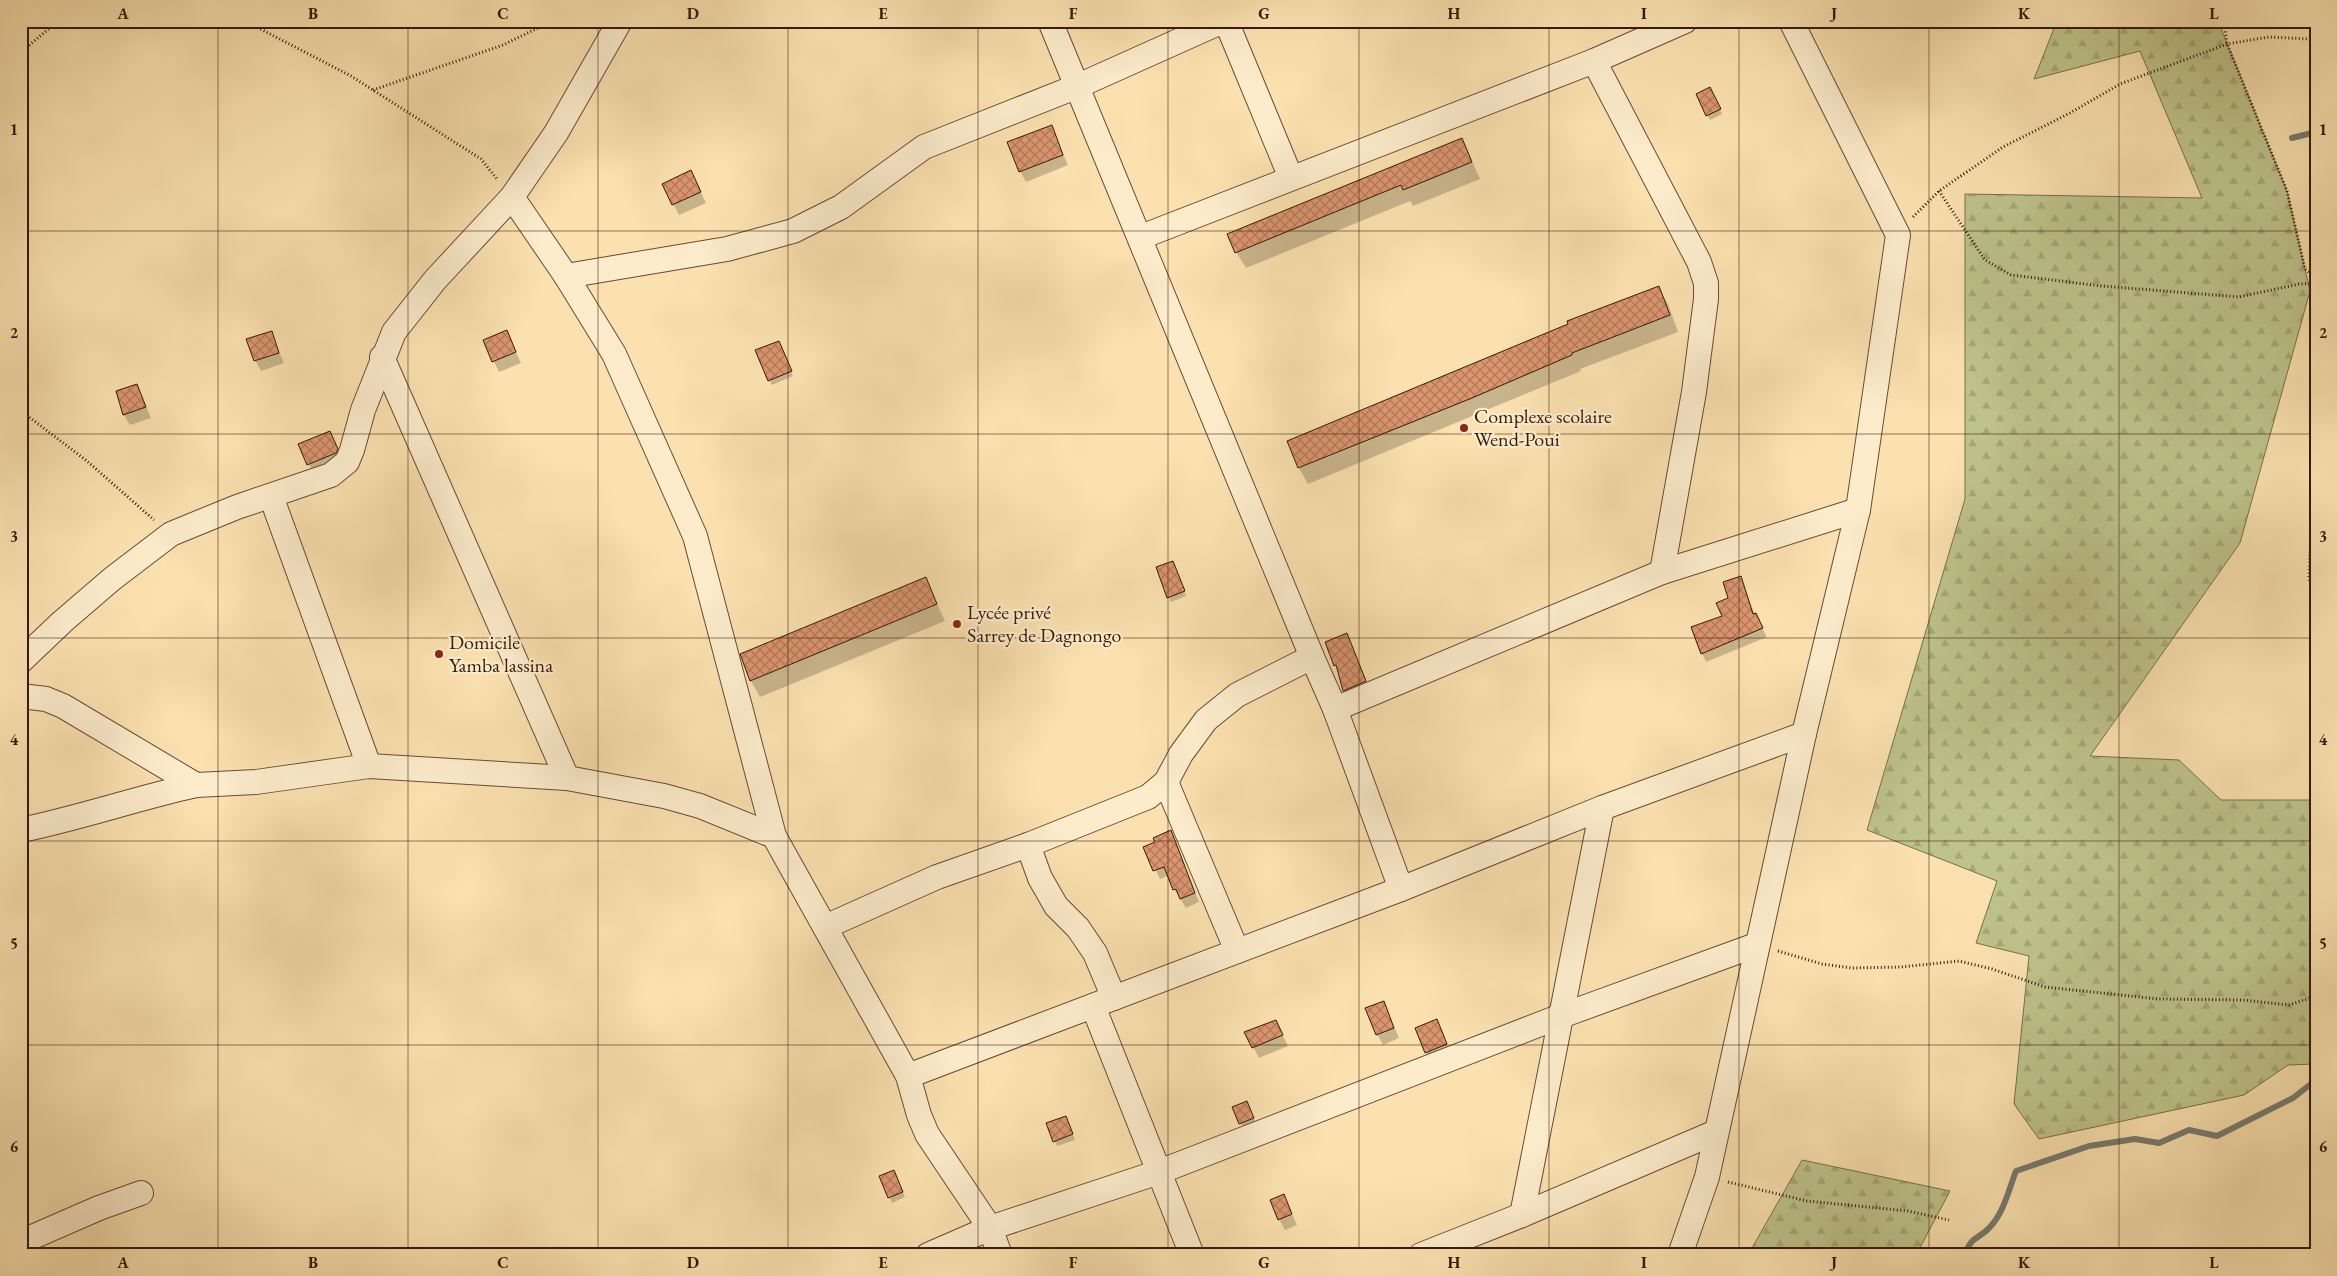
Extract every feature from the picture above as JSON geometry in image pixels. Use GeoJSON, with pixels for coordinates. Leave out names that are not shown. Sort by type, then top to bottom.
{"type":"FeatureCollection","features":[{"type":"Feature","properties":{"kind":"street"},"geometry":{"type":"LineString","coordinates":[[21,661],[62,622],[112,579],[171,534],[331,475],[347,462],[382,357],[394,332],[435,280],[512,197],[556,133],[620,21]]}},
{"type":"Feature","properties":{"kind":"street"},"geometry":{"type":"LineString","coordinates":[[1050,21],[1141,237],[1312,657],[1336,709],[1401,889]]}},
{"type":"Feature","properties":{"kind":"street"},"geometry":{"type":"LineString","coordinates":[[566,276],[727,249],[793,231],[841,206],[924,147],[1078,86],[1224,21],[1291,178]]}},
{"type":"Feature","properties":{"kind":"street"},"geometry":{"type":"LineString","coordinates":[[1141,237],[1594,61],[1685,21]]}},
{"type":"Feature","properties":{"kind":"street"},"geometry":{"type":"LineString","coordinates":[[1680,1255],[1707,1177],[1756,945],[1858,510],[1898,235],[1791,21]]}},
{"type":"Feature","properties":{"kind":"street"},"geometry":{"type":"LineString","coordinates":[[1594,61],[1699,262],[1706,283],[1694,392],[1662,572]]}},
{"type":"Feature","properties":{"kind":"street"},"geometry":{"type":"LineString","coordinates":[[512,197],[566,276],[614,354],[695,536],[774,836],[908,1076],[919,1115],[927,1134],[990,1228],[1000,1255]]}},
{"type":"Feature","properties":{"kind":"street"},"geometry":{"type":"LineString","coordinates":[[382,357],[567,778]]}},
{"type":"Feature","properties":{"kind":"street"},"geometry":{"type":"LineString","coordinates":[[270,496],[369,766]]}},
{"type":"Feature","properties":{"kind":"street"},"geometry":{"type":"LineString","coordinates":[[1336,709],[1662,572],[1858,510]]}},
{"type":"Feature","properties":{"kind":"street"},"geometry":{"type":"LineString","coordinates":[[825,927],[937,877],[1028,845],[1148,797],[1166,782],[1181,754],[1206,720],[1237,694],[1312,657]]}},
{"type":"Feature","properties":{"kind":"street"},"geometry":{"type":"LineString","coordinates":[[21,696],[46,699],[64,706],[196,784]]}},
{"type":"Feature","properties":{"kind":"street"},"geometry":{"type":"LineString","coordinates":[[908,1076],[1401,889],[1602,808],[1804,734]]}},
{"type":"Feature","properties":{"kind":"street"},"geometry":{"type":"LineString","coordinates":[[21,830],[58,822],[196,784],[256,782],[369,766],[567,778],[664,796],[700,806],[774,836]]}},
{"type":"Feature","properties":{"kind":"street"},"geometry":{"type":"LineString","coordinates":[[1166,782],[1237,951]]}},
{"type":"Feature","properties":{"kind":"street"},"geometry":{"type":"LineString","coordinates":[[1522,1215],[1602,808]]}},
{"type":"Feature","properties":{"kind":"street"},"geometry":{"type":"LineString","coordinates":[[1028,845],[1040,878],[1056,906],[1078,928],[1095,953],[1104,1002],[1159,1172],[1192,1255]]}},
{"type":"Feature","properties":{"kind":"street"},"geometry":{"type":"LineString","coordinates":[[928,1255],[990,1228],[1159,1172],[1561,1016],[1756,945]]}},
{"type":"Feature","properties":{"kind":"street"},"geometry":{"type":"LineString","coordinates":[[1421,1255],[1522,1215],[1716,1132]]}},
{"type":"Feature","properties":{"kind":"street"},"geometry":{"type":"LineString","coordinates":[[21,1242],[99,1208],[141,1193]]}},
{"type":"Feature","properties":{"kind":"path"},"geometry":{"type":"LineString","coordinates":[[21,52],[58,21]]}},
{"type":"Feature","properties":{"kind":"path"},"geometry":{"type":"LineString","coordinates":[[245,21],[350,76],[481,159],[512,197]]}},
{"type":"Feature","properties":{"kind":"path"},"geometry":{"type":"LineString","coordinates":[[372,90],[504,45],[552,21]]}},
{"type":"Feature","properties":{"kind":"path"},"geometry":{"type":"LineString","coordinates":[[2224,21],[2227,44],[2287,191],[2305,269],[2316,278]]}},
{"type":"Feature","properties":{"kind":"path"},"geometry":{"type":"LineString","coordinates":[[1898,235],[1939,191],[2003,147],[2070,114],[2120,84],[2227,44],[2270,37],[2309,39]]}},
{"type":"Feature","properties":{"kind":"path"},"geometry":{"type":"LineString","coordinates":[[1939,191],[1985,260],[2011,275],[2102,286],[2239,297],[2299,284],[2316,283]]}},
{"type":"Feature","properties":{"kind":"path"},"geometry":{"type":"LineString","coordinates":[[21,410],[87,461],[171,534]]}},
{"type":"Feature","properties":{"kind":"path"},"geometry":{"type":"LineString","coordinates":[[2316,500],[2312,510],[2309,578],[2316,602]]}},
{"type":"Feature","properties":{"kind":"path"},"geometry":{"type":"LineString","coordinates":[[1756,945],[1822,964],[1852,968],[1959,961],[1992,969],[2045,987],[2089,993],[2158,999],[2243,1000],[2289,1005],[2316,996]]}},
{"type":"Feature","properties":{"kind":"path"},"geometry":{"type":"LineString","coordinates":[[1707,1177],[1807,1201],[1908,1211],[1948,1220]]}},
{"type":"Feature","properties":{"kind":"green space"},"geometry":{"type":"Polygon","coordinates":[[[2057,21],[2218,21],[2287,191],[2310,291],[2240,543],[2090,756],[2179,760],[2221,800],[2316,800],[2316,1064],[2288,1065],[2244,1095],[2039,1139],[2014,1104],[2029,956],[1976,943],[1997,881],[1867,830],[1965,499],[1965,194],[2202,198],[2140,51],[2034,79],[2057,21]]]}},
{"type":"Feature","properties":{"kind":"green space"},"geometry":{"type":"Polygon","coordinates":[[[1802,1160],[1950,1191],[1916,1255],[1748,1255],[1802,1160]]]}},
{"type":"Feature","properties":{"kind":"building"},"geometry":{"type":"Polygon","coordinates":[[[1710,87],[1721,109],[1706,116],[1696,94],[1710,87]]]}},
{"type":"Feature","properties":{"kind":"building"},"geometry":{"type":"Polygon","coordinates":[[[1052,125],[1063,155],[1019,172],[1007,142],[1052,125]]]}},
{"type":"Feature","properties":{"kind":"building"},"geometry":{"type":"Polygon","coordinates":[[[1462,138],[1472,162],[1403,190],[1401,185],[1235,253],[1227,234],[1462,138]]]}},
{"type":"Feature","properties":{"kind":"building"},"geometry":{"type":"Polygon","coordinates":[[[691,170],[701,192],[672,205],[662,184],[691,170]]]}},
{"type":"Feature","properties":{"kind":"building"},"geometry":{"type":"Polygon","coordinates":[[[1659,286],[1670,315],[1572,353],[1572,355],[1472,398],[1298,468],[1287,441],[1568,324],[1567,321],[1659,286]]]}},
{"type":"Feature","properties":{"kind":"building"},"geometry":{"type":"Polygon","coordinates":[[[507,330],[516,352],[492,362],[483,340],[507,330]]]}},
{"type":"Feature","properties":{"kind":"building"},"geometry":{"type":"Polygon","coordinates":[[[272,331],[279,353],[254,361],[246,339],[272,331]]]}},
{"type":"Feature","properties":{"kind":"building"},"geometry":{"type":"Polygon","coordinates":[[[779,341],[792,371],[768,381],[755,350],[779,341]]]}},
{"type":"Feature","properties":{"kind":"building"},"geometry":{"type":"Polygon","coordinates":[[[137,384],[146,407],[123,415],[116,391],[137,384]]]}},
{"type":"Feature","properties":{"kind":"building"},"geometry":{"type":"Polygon","coordinates":[[[330,431],[338,449],[336,453],[307,465],[298,444],[330,431]]]}},
{"type":"Feature","properties":{"kind":"building"},"geometry":{"type":"Polygon","coordinates":[[[1173,561],[1185,591],[1167,598],[1156,567],[1173,561]]]}},
{"type":"Feature","properties":{"kind":"building"},"geometry":{"type":"Polygon","coordinates":[[[1741,576],[1753,614],[1756,613],[1763,628],[1701,654],[1691,627],[1722,616],[1716,603],[1728,598],[1723,582],[1741,576]]]}},
{"type":"Feature","properties":{"kind":"building"},"geometry":{"type":"Polygon","coordinates":[[[926,577],[937,604],[750,681],[740,654],[926,577]]]}},
{"type":"Feature","properties":{"kind":"building"},"geometry":{"type":"Polygon","coordinates":[[[1347,633],[1366,681],[1343,691],[1336,665],[1334,666],[1325,642],[1347,633]]]}},
{"type":"Feature","properties":{"kind":"building"},"geometry":{"type":"Polygon","coordinates":[[[1171,830],[1195,893],[1180,899],[1176,889],[1173,890],[1164,867],[1153,871],[1143,847],[1155,842],[1153,838],[1171,830]]]}},
{"type":"Feature","properties":{"kind":"building"},"geometry":{"type":"Polygon","coordinates":[[[1384,1001],[1394,1028],[1376,1035],[1365,1008],[1384,1001]]]}},
{"type":"Feature","properties":{"kind":"building"},"geometry":{"type":"Polygon","coordinates":[[[1437,1019],[1447,1044],[1425,1053],[1415,1028],[1437,1019]]]}},
{"type":"Feature","properties":{"kind":"building"},"geometry":{"type":"Polygon","coordinates":[[[1276,1020],[1283,1035],[1252,1048],[1244,1032],[1276,1020]]]}},
{"type":"Feature","properties":{"kind":"building"},"geometry":{"type":"Polygon","coordinates":[[[1247,1101],[1254,1118],[1239,1124],[1232,1107],[1247,1101]]]}},
{"type":"Feature","properties":{"kind":"building"},"geometry":{"type":"Polygon","coordinates":[[[1066,1116],[1073,1134],[1053,1142],[1046,1123],[1066,1116]]]}},
{"type":"Feature","properties":{"kind":"building"},"geometry":{"type":"Polygon","coordinates":[[[894,1170],[903,1192],[888,1198],[879,1176],[894,1170]]]}},
{"type":"Feature","properties":{"kind":"building"},"geometry":{"type":"Polygon","coordinates":[[[1284,1194],[1292,1214],[1278,1220],[1270,1200],[1284,1194]]]}},
{"type":"Feature","properties":{"kind":"waterway"},"geometry":{"type":"LineString","coordinates":[[2292,138],[2316,132]]}},
{"type":"Feature","properties":{"kind":"waterway"},"geometry":{"type":"LineString","coordinates":[[1965,1255],[1970,1244],[1995,1221],[2006,1200],[2016,1171],[2089,1146],[2135,1139],[2159,1143],[2189,1130],[2217,1136],[2293,1098],[2316,1080]]}},
{"type":"Feature","properties":{"kind":"place","name":"Complexe scolaire Wend-Poui"},"geometry":{"type":"Point","coordinates":[1464,428]}},
{"type":"Feature","properties":{"kind":"place","name":"Lycée privé Sarrey de Dagnongo"},"geometry":{"type":"Point","coordinates":[957,624]}},
{"type":"Feature","properties":{"kind":"place","name":"Domicile Yamba lassina"},"geometry":{"type":"Point","coordinates":[439,654]}}]}
